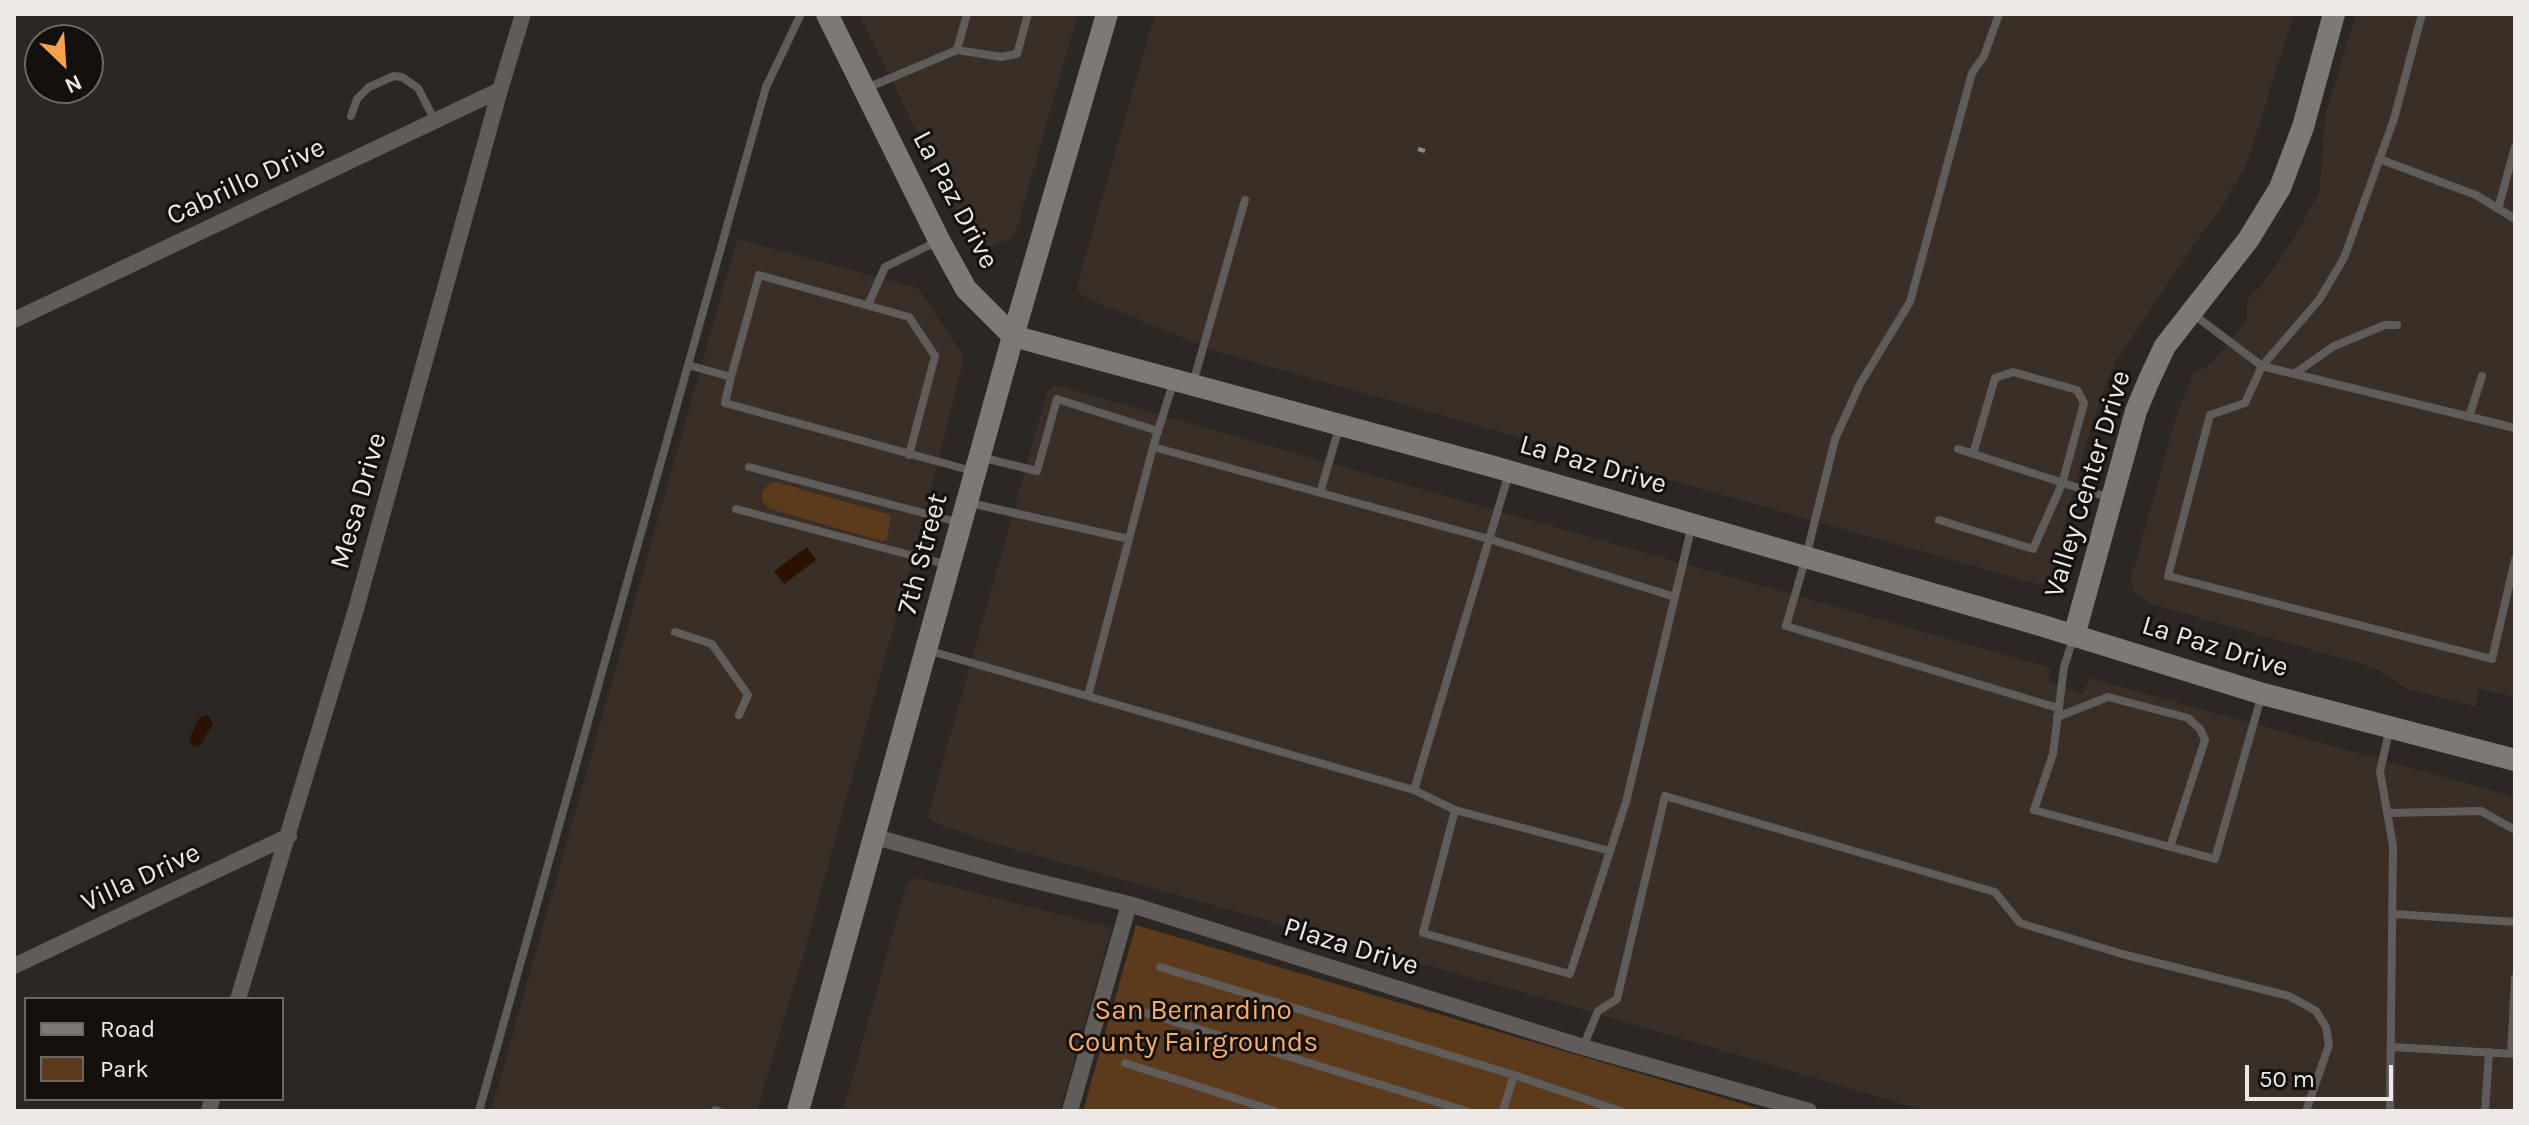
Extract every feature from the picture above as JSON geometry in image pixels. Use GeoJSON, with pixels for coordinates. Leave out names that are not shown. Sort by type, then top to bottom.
{"type":"FeatureCollection","features":[{"type":"Feature","properties":{"kind":"main road","name":"La Paz Drive"},"geometry":{"type":"LineString","coordinates":[[827,14],[966,289],[1013,336],[1692,524],[2263,694],[2515,760]]}},
{"type":"Feature","properties":{"kind":"main road","name":"7th Street"},"geometry":{"type":"LineString","coordinates":[[798,1111],[1013,336],[1107,14]]}},
{"type":"Feature","properties":{"kind":"main road","name":"Valley Center Drive"},"geometry":{"type":"LineString","coordinates":[[2074,636],[2141,400],[2165,346],[2248,240],[2280,188],[2303,127],[2334,14]]}},
{"type":"Feature","properties":{"kind":"street","name":"Mesa Drive"},"geometry":{"type":"LineString","coordinates":[[239,997],[356,609],[523,14]]}},
{"type":"Feature","properties":{"kind":"street","name":"Cabrillo Drive"},"geometry":{"type":"LineString","coordinates":[[14,320],[500,90]]}},
{"type":"Feature","properties":{"kind":"street","name":"Villa Drive"},"geometry":{"type":"LineString","coordinates":[[14,966],[289,836]]}},
{"type":"Feature","properties":{"kind":"street","name":"Plaza Drive"},"geometry":{"type":"LineString","coordinates":[[876,837],[1129,904],[1783,1108],[1809,1111]]}},
{"type":"Feature","properties":{"kind":"street"},"geometry":{"type":"LineString","coordinates":[[1070,1111],[1129,904]]}},
{"type":"Feature","properties":{"kind":"lane"},"geometry":{"type":"LineString","coordinates":[[479,1111],[766,87],[801,14]]}},
{"type":"Feature","properties":{"kind":"lane"},"geometry":{"type":"LineString","coordinates":[[957,50],[967,14]]}},
{"type":"Feature","properties":{"kind":"lane"},"geometry":{"type":"LineString","coordinates":[[864,90],[957,50],[1001,57],[1017,54],[1028,14]]}},
{"type":"Feature","properties":{"kind":"lane"},"geometry":{"type":"LineString","coordinates":[[1999,14],[1984,56],[1972,73],[1910,302],[1860,384],[1840,425],[1786,626],[2058,713],[2108,697],[2188,718],[2200,729],[2205,740],[2170,847]]}},
{"type":"Feature","properties":{"kind":"lane"},"geometry":{"type":"LineString","coordinates":[[2422,14],[2394,119],[2338,268],[2319,300],[2262,366],[2245,403],[2210,415],[2168,576],[2492,659],[2515,560]]}},
{"type":"Feature","properties":{"kind":"lane"},"geometry":{"type":"LineString","coordinates":[[351,116],[357,99],[369,87],[394,76],[402,77],[418,88],[435,121]]}},
{"type":"Feature","properties":{"kind":"lane"},"geometry":{"type":"LineString","coordinates":[[2498,209],[2515,147]]}},
{"type":"Feature","properties":{"kind":"lane"},"geometry":{"type":"LineString","coordinates":[[2379,159],[2476,195],[2515,219]]}},
{"type":"Feature","properties":{"kind":"lane"},"geometry":{"type":"LineString","coordinates":[[1088,696],[1158,431],[1183,382],[1245,200]]}},
{"type":"Feature","properties":{"kind":"lane"},"geometry":{"type":"LineString","coordinates":[[868,305],[885,267],[939,240]]}},
{"type":"Feature","properties":{"kind":"lane"},"geometry":{"type":"LineString","coordinates":[[909,455],[935,356],[909,317],[759,275],[725,403],[909,455],[1037,471],[1057,399],[1158,431]]}},
{"type":"Feature","properties":{"kind":"lane"},"geometry":{"type":"LineString","coordinates":[[2189,312],[2262,366],[2515,428]]}},
{"type":"Feature","properties":{"kind":"lane"},"geometry":{"type":"LineString","coordinates":[[2294,374],[2334,346],[2385,325],[2397,325]]}},
{"type":"Feature","properties":{"kind":"lane"},"geometry":{"type":"LineString","coordinates":[[688,365],[731,377]]}},
{"type":"Feature","properties":{"kind":"lane"},"geometry":{"type":"LineString","coordinates":[[1939,520],[2033,549],[2062,484],[2084,403],[2077,390],[2013,372],[1995,378],[1973,454]]}},
{"type":"Feature","properties":{"kind":"lane"},"geometry":{"type":"LineString","coordinates":[[2469,417],[2482,376]]}},
{"type":"Feature","properties":{"kind":"lane"},"geometry":{"type":"LineString","coordinates":[[1320,493],[1340,425]]}},
{"type":"Feature","properties":{"kind":"lane"},"geometry":{"type":"LineString","coordinates":[[1153,447],[1489,539],[1675,597]]}},
{"type":"Feature","properties":{"kind":"lane"},"geometry":{"type":"LineString","coordinates":[[1958,449],[2112,498]]}},
{"type":"Feature","properties":{"kind":"lane"},"geometry":{"type":"LineString","coordinates":[[749,467],[966,513],[1129,539]]}},
{"type":"Feature","properties":{"kind":"lane"},"geometry":{"type":"LineString","coordinates":[[1414,790],[1509,472]]}},
{"type":"Feature","properties":{"kind":"lane"},"geometry":{"type":"LineString","coordinates":[[736,509],[951,566]]}},
{"type":"Feature","properties":{"kind":"lane"},"geometry":{"type":"LineString","coordinates":[[1455,810],[1423,933],[1570,974],[1626,802],[1692,524]]}},
{"type":"Feature","properties":{"kind":"lane"},"geometry":{"type":"LineString","coordinates":[[675,632],[712,644],[748,695],[739,715]]}},
{"type":"Feature","properties":{"kind":"lane"},"geometry":{"type":"LineString","coordinates":[[2074,636],[2064,667],[2053,754],[2034,810],[2215,859],[2263,694]]}},
{"type":"Feature","properties":{"kind":"lane"},"geometry":{"type":"LineString","coordinates":[[927,650],[1414,790],[1455,810],[1610,851]]}},
{"type":"Feature","properties":{"kind":"lane"},"geometry":{"type":"LineString","coordinates":[[2390,728],[2380,771],[2393,846],[2390,1111]]}},
{"type":"Feature","properties":{"kind":"lane"},"geometry":{"type":"LineString","coordinates":[[1583,1047],[1598,1011],[1617,999],[1665,796],[1995,892],[2020,923],[2122,954],[2289,996],[2316,1011],[2326,1027],[2329,1045],[2306,1111]]}},
{"type":"Feature","properties":{"kind":"lane"},"geometry":{"type":"LineString","coordinates":[[2387,813],[2481,811],[2515,830]]}},
{"type":"Feature","properties":{"kind":"lane"},"geometry":{"type":"LineString","coordinates":[[2393,914],[2515,922]]}},
{"type":"Feature","properties":{"kind":"lane"},"geometry":{"type":"LineString","coordinates":[[1160,967],[1514,1075],[1620,1111]]}},
{"type":"Feature","properties":{"kind":"lane"},"geometry":{"type":"LineString","coordinates":[[2391,1047],[2513,1054],[2515,978]]}},
{"type":"Feature","properties":{"kind":"lane"},"geometry":{"type":"LineString","coordinates":[[1140,1011],[1466,1111]]}},
{"type":"Feature","properties":{"kind":"lane"},"geometry":{"type":"LineString","coordinates":[[2485,1111],[2489,1052]]}},
{"type":"Feature","properties":{"kind":"lane"},"geometry":{"type":"LineString","coordinates":[[1125,1063],[1275,1111]]}},
{"type":"Feature","properties":{"kind":"lane"},"geometry":{"type":"LineString","coordinates":[[1503,1111],[1514,1075]]}},
{"type":"Feature","properties":{"kind":"path"},"geometry":{"type":"LineString","coordinates":[[1418,149],[1425,151]]}},
{"type":"Feature","properties":{"kind":"shaded area"},"geometry":{"type":"Polygon","coordinates":[[[859,14],[1078,14],[1015,234],[1008,240],[992,246],[982,245],[967,234],[859,14]]]}},
{"type":"Feature","properties":{"kind":"shaded area"},"geometry":{"type":"Polygon","coordinates":[[[1155,14],[2294,14],[2247,163],[2223,205],[2109,375],[2091,428],[2050,579],[2040,585],[1215,351],[1084,297],[1077,289],[1082,268],[1155,14]]]}},
{"type":"Feature","properties":{"kind":"shaded area"},"geometry":{"type":"Polygon","coordinates":[[[2356,14],[2515,14],[2515,697],[2479,689],[2476,707],[2407,689],[2375,668],[2151,604],[2136,594],[2130,582],[2177,414],[2193,375],[2211,363],[2247,321],[2249,297],[2262,285],[2292,241],[2319,193],[2325,117],[2356,14]]]}},
{"type":"Feature","properties":{"kind":"shaded area"},"geometry":{"type":"Polygon","coordinates":[[[737,239],[918,288],[964,357],[934,479],[807,942],[757,1111],[491,1111],[737,239]]]}},
{"type":"Feature","properties":{"kind":"shaded area"},"geometry":{"type":"Polygon","coordinates":[[[1055,385],[2051,668],[2048,680],[2081,695],[2090,678],[2515,797],[2515,1111],[1926,1111],[1578,1008],[985,841],[931,821],[928,815],[1046,396],[1055,385]]]}},
{"type":"Feature","properties":{"kind":"shaded area"},"geometry":{"type":"Polygon","coordinates":[[[807,547],[816,560],[784,584],[774,571],[807,547]]]}},
{"type":"Feature","properties":{"kind":"shaded area"},"geometry":{"type":"Polygon","coordinates":[[[208,715],[213,724],[200,745],[193,747],[189,739],[200,717],[208,715]]]}},
{"type":"Feature","properties":{"kind":"shaded area"},"geometry":{"type":"Polygon","coordinates":[[[918,878],[1112,928],[1060,1111],[843,1111],[907,883],[918,878]]]}},
{"type":"Feature","properties":{"kind":"green space"},"geometry":{"type":"Polygon","coordinates":[[[776,482],[891,515],[887,540],[770,509],[762,501],[762,492],[769,484],[776,482]]]}},
{"type":"Feature","properties":{"kind":"green space","name":"San Bernardino County Fairgrounds"},"geometry":{"type":"Polygon","coordinates":[[[1136,925],[1767,1111],[1083,1111],[1136,925]]]}}]}
